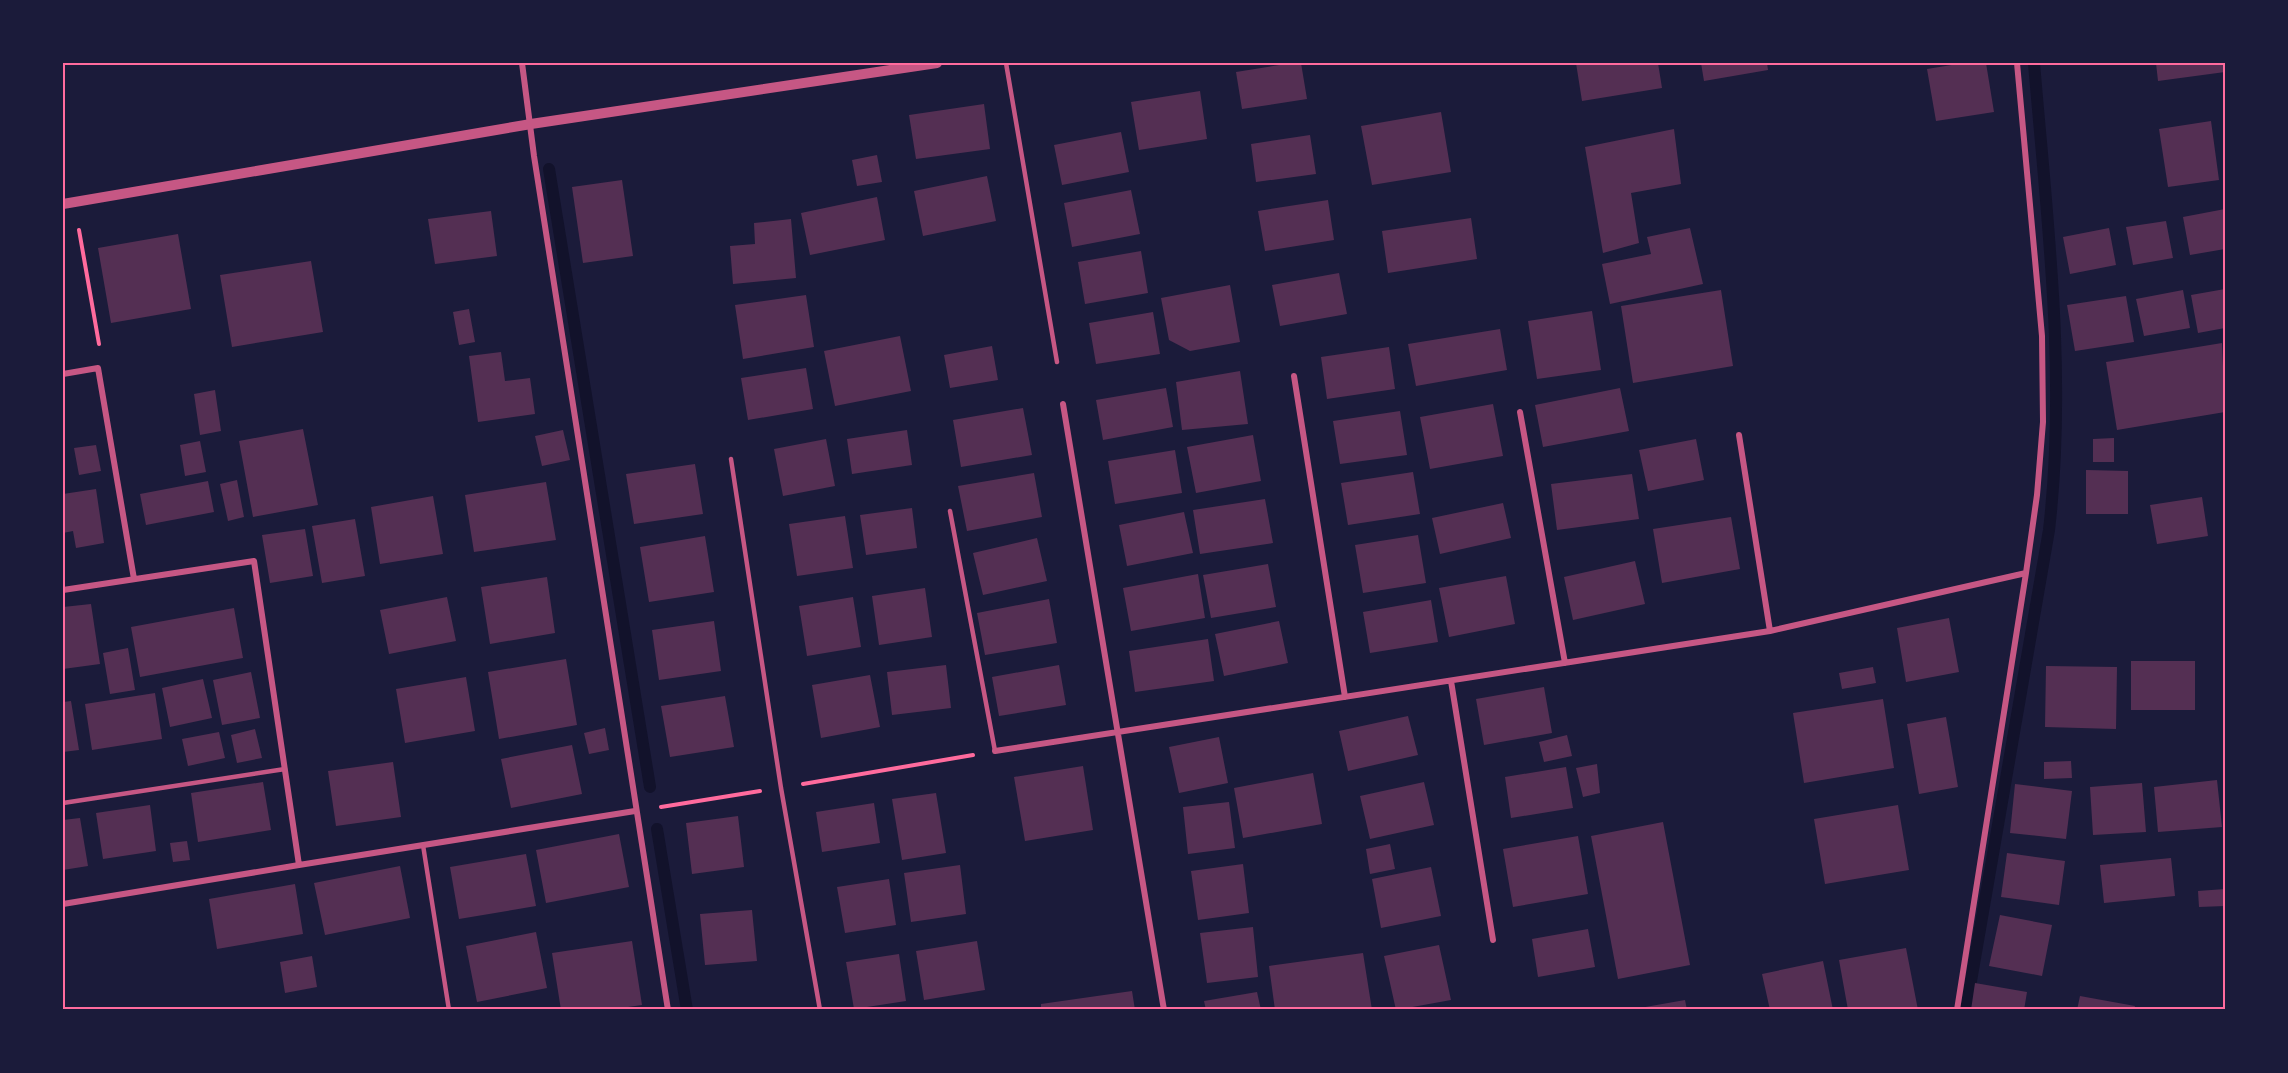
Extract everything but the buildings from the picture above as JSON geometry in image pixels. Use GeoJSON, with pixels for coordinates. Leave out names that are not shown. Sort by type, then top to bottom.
{"type":"FeatureCollection","features":[{"type":"Feature","properties":{"kind":"street"},"geometry":{"type":"LineString","coordinates":[[522,63],[634,811],[668,1010]]}},
{"type":"Feature","properties":{"kind":"street"},"geometry":{"type":"LineString","coordinates":[[63,204],[531,124],[937,63]]}},
{"type":"Feature","properties":{"kind":"street"},"geometry":{"type":"LineString","coordinates":[[1957,1010],[2026,573],[2037,495],[2043,422],[2042,336],[2017,63]]}},
{"type":"Feature","properties":{"kind":"street"},"geometry":{"type":"LineString","coordinates":[[63,374],[98,368],[134,579]]}},
{"type":"Feature","properties":{"kind":"street"},"geometry":{"type":"LineString","coordinates":[[1294,376],[1345,697]]}},
{"type":"Feature","properties":{"kind":"street"},"geometry":{"type":"LineString","coordinates":[[1063,404],[1164,1010]]}},
{"type":"Feature","properties":{"kind":"street"},"geometry":{"type":"LineString","coordinates":[[1520,412],[1565,663]]}},
{"type":"Feature","properties":{"kind":"street"},"geometry":{"type":"LineString","coordinates":[[1739,435],[1770,631]]}},
{"type":"Feature","properties":{"kind":"street"},"geometry":{"type":"LineString","coordinates":[[63,590],[254,561],[299,865]]}},
{"type":"Feature","properties":{"kind":"street"},"geometry":{"type":"LineString","coordinates":[[995,751],[1770,631],[2026,573]]}},
{"type":"Feature","properties":{"kind":"street"},"geometry":{"type":"LineString","coordinates":[[1451,681],[1493,940]]}},
{"type":"Feature","properties":{"kind":"street"},"geometry":{"type":"LineString","coordinates":[[63,904],[634,811]]}},
{"type":"Feature","properties":{"kind":"lane"},"geometry":{"type":"LineString","coordinates":[[1006,63],[1057,362]]}},
{"type":"Feature","properties":{"kind":"lane"},"geometry":{"type":"LineString","coordinates":[[731,459],[781,788],[820,1010]]}},
{"type":"Feature","properties":{"kind":"lane"},"geometry":{"type":"LineString","coordinates":[[950,511],[995,751]]}},
{"type":"Feature","properties":{"kind":"lane"},"geometry":{"type":"LineString","coordinates":[[63,803],[285,769]]}},
{"type":"Feature","properties":{"kind":"lane"},"geometry":{"type":"LineString","coordinates":[[423,845],[449,1010]]}},
{"type":"Feature","properties":{"kind":"path"},"geometry":{"type":"LineString","coordinates":[[79,230],[100,351],[98,368]]}},
{"type":"Feature","properties":{"kind":"path"},"geometry":{"type":"LineString","coordinates":[[634,811],[995,751]]}},
{"type":"Feature","properties":{"kind":"waterway"},"geometry":{"type":"LineString","coordinates":[[1966,1010],[2049,530],[2054,472],[2056,355],[2049,238],[2034,63]]}},
{"type":"Feature","properties":{"kind":"waterway"},"geometry":{"type":"LineString","coordinates":[[549,169],[650,787]]}},
{"type":"Feature","properties":{"kind":"waterway"},"geometry":{"type":"LineString","coordinates":[[657,829],[687,1010]]}}]}
